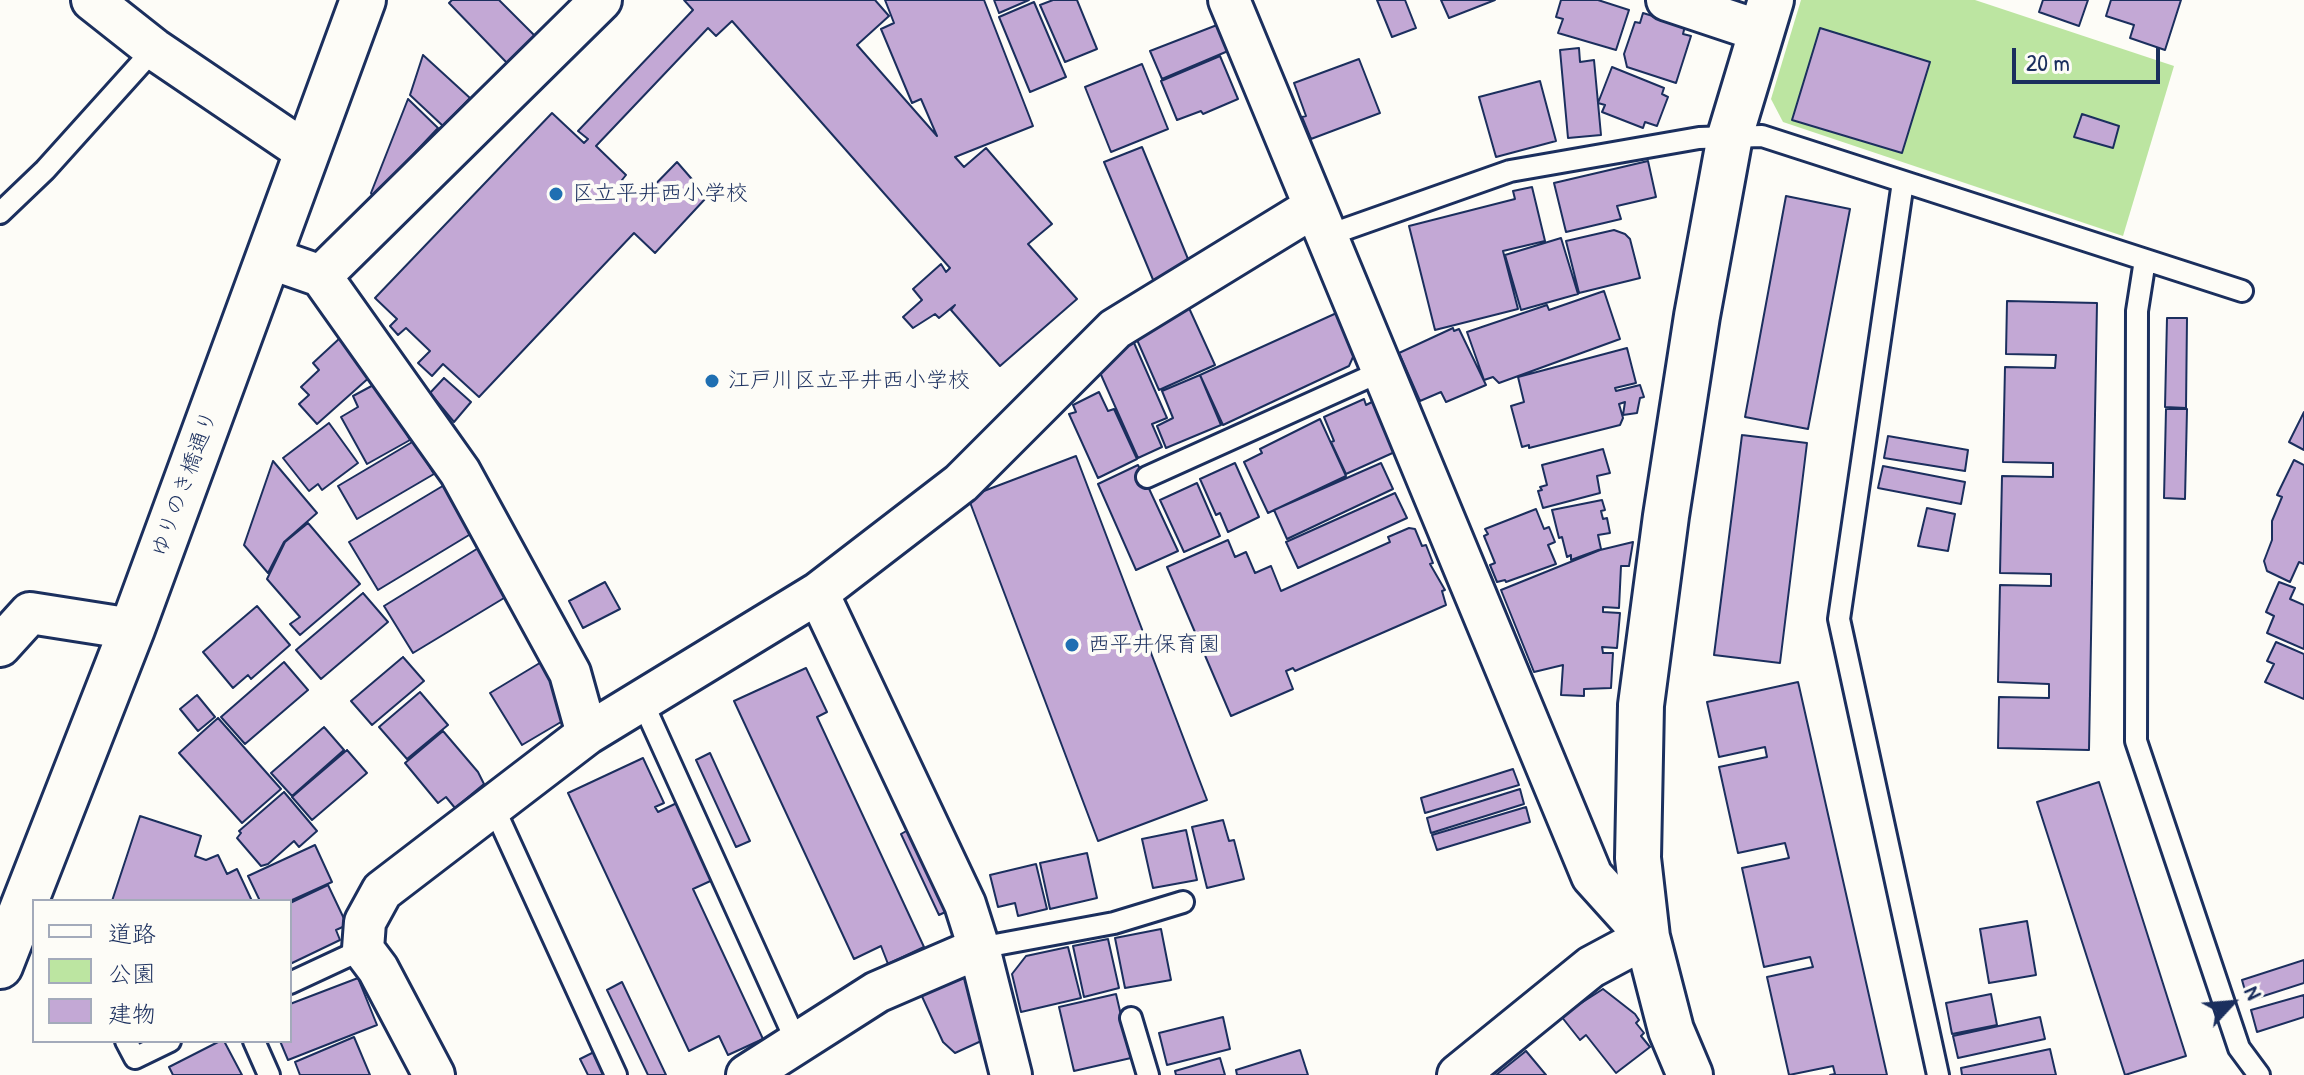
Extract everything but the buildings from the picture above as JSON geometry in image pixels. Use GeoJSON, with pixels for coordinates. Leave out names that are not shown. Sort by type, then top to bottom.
{"type":"FeatureCollection","features":[{"type":"Feature","properties":{"kind":"street"},"geometry":{"type":"LineString","coordinates":[[92,0],[154,49],[306,152]]}},
{"type":"Feature","properties":{"kind":"street","name":"ゆりのき橋通り"},"geometry":{"type":"LineString","coordinates":[[0,966],[132,629],[363,0]]}},
{"type":"Feature","properties":{"kind":"street"},"geometry":{"type":"LineString","coordinates":[[321,276],[601,0]]}},
{"type":"Feature","properties":{"kind":"street"},"geometry":{"type":"LineString","coordinates":[[1229,0],[1592,876],[1647,937]]}},
{"type":"Feature","properties":{"kind":"street"},"geometry":{"type":"LineString","coordinates":[[1667,0],[1765,16],[1730,136],[1694,332],[1641,705],[1638,858],[1647,937],[1671,1030],[1690,1075]]}},
{"type":"Feature","properties":{"kind":"street"},"geometry":{"type":"LineString","coordinates":[[434,1075],[378,969],[363,949],[365,922],[382,891],[587,734],[818,593],[961,483],[1115,329],[1320,221]]}},
{"type":"Feature","properties":{"kind":"street"},"geometry":{"type":"LineString","coordinates":[[269,258],[321,276],[460,472],[570,673],[587,734]]}},
{"type":"Feature","properties":{"kind":"street"},"geometry":{"type":"LineString","coordinates":[[818,593],[965,904],[1011,1075]]}},
{"type":"Feature","properties":{"kind":"street"},"geometry":{"type":"LineString","coordinates":[[0,646],[30,613],[132,629]]}},
{"type":"Feature","properties":{"kind":"street"},"geometry":{"type":"LineString","coordinates":[[1458,1075],[1591,967],[1647,937]]}},
{"type":"Feature","properties":{"kind":"street"},"geometry":{"type":"LineString","coordinates":[[747,1075],[877,992],[979,948]]}},
{"type":"Feature","properties":{"kind":"lane"},"geometry":{"type":"LineString","coordinates":[[0,213],[45,170],[154,49]]}},
{"type":"Feature","properties":{"kind":"lane"},"geometry":{"type":"LineString","coordinates":[[1320,221],[1510,171],[1699,138],[1762,136],[2242,291]]}},
{"type":"Feature","properties":{"kind":"lane"},"geometry":{"type":"LineString","coordinates":[[1903,182],[1839,619],[1938,1075]]}},
{"type":"Feature","properties":{"kind":"lane"},"geometry":{"type":"LineString","coordinates":[[2145,260],[2137,311],[2136,741],[2239,1048],[2259,1075]]}},
{"type":"Feature","properties":{"kind":"lane"},"geometry":{"type":"LineString","coordinates":[[1147,477],[1382,371]]}},
{"type":"Feature","properties":{"kind":"lane"},"geometry":{"type":"LineString","coordinates":[[642,701],[797,1043]]}},
{"type":"Feature","properties":{"kind":"lane"},"geometry":{"type":"LineString","coordinates":[[493,806],[616,1075]]}},
{"type":"Feature","properties":{"kind":"lane"},"geometry":{"type":"LineString","coordinates":[[979,948],[1114,923],[1183,902]]}},
{"type":"Feature","properties":{"kind":"lane"},"geometry":{"type":"LineString","coordinates":[[292,982],[363,949]]}},
{"type":"Feature","properties":{"kind":"lane"},"geometry":{"type":"LineString","coordinates":[[1131,1018],[1148,1075]]}},
{"type":"Feature","properties":{"kind":"lane"},"geometry":{"type":"LineString","coordinates":[[127,1043],[135,1058],[166,1043]]}},
{"type":"Feature","properties":{"kind":"lane"},"geometry":{"type":"LineString","coordinates":[[255,1043],[269,1075]]}},
{"type":"Feature","properties":{"kind":"green space"},"geometry":{"type":"Polygon","coordinates":[[[1801,0],[1975,0],[2174,66],[2123,236],[1783,122],[1771,99],[1801,0]]]}},
{"type":"Feature","properties":{"kind":"place","name":"区立平井西小学校"},"geometry":{"type":"Point","coordinates":[556,194]}},
{"type":"Feature","properties":{"kind":"place","name":"江戸川区立平井西小学校"},"geometry":{"type":"Point","coordinates":[712,381]}},
{"type":"Feature","properties":{"kind":"place","name":"西平井保育園"},"geometry":{"type":"Point","coordinates":[1072,645]}}]}
